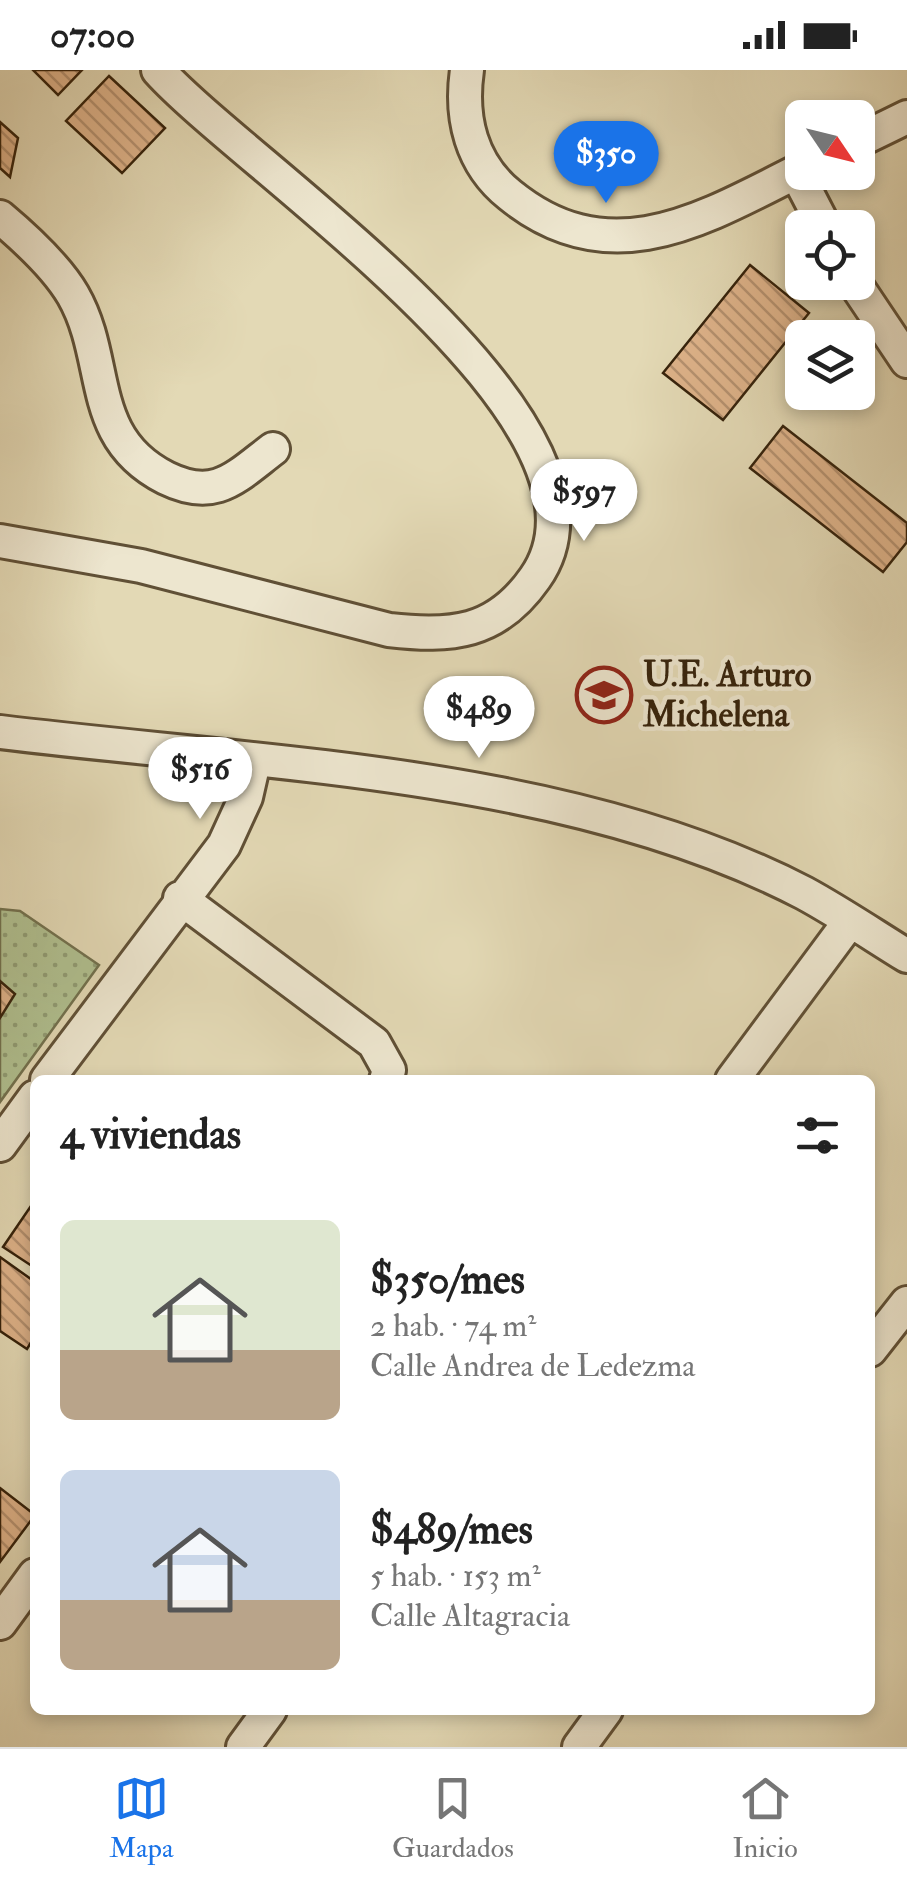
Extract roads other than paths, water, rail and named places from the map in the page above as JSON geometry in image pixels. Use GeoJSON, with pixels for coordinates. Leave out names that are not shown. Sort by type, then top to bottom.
{"type":"FeatureCollection","features":[{"type":"Feature","properties":{"kind":"street"},"geometry":{"type":"LineString","coordinates":[[0,541],[141,566],[388,630],[428,634],[458,633],[509,609],[542,568],[553,546],[553,493],[540,458],[461,343],[158,70]]}},
{"type":"Feature","properties":{"kind":"street"},"geometry":{"type":"LineString","coordinates":[[467,70],[467,125],[484,168],[538,216],[584,236],[630,238],[656,233],[785,177]]}},
{"type":"Feature","properties":{"kind":"street"},"geometry":{"type":"LineString","coordinates":[[875,133],[907,117]]}},
{"type":"Feature","properties":{"kind":"street"},"geometry":{"type":"LineString","coordinates":[[0,216],[72,292],[85,320],[112,426],[128,451],[146,467],[198,491],[226,484],[273,449]]}},
{"type":"Feature","properties":{"kind":"street"},"geometry":{"type":"LineString","coordinates":[[866,300],[907,361]]}},
{"type":"Feature","properties":{"kind":"street"},"geometry":{"type":"LineString","coordinates":[[0,732],[429,782],[579,812],[731,862],[802,892],[907,956]]}},
{"type":"Feature","properties":{"kind":"street"},"geometry":{"type":"LineString","coordinates":[[51,1075],[180,898],[224,845],[246,796],[254,762]]}},
{"type":"Feature","properties":{"kind":"street"},"geometry":{"type":"LineString","coordinates":[[180,898],[374,1043],[389,1070],[388,1075]]}},
{"type":"Feature","properties":{"kind":"street"},"geometry":{"type":"LineString","coordinates":[[736,1075],[850,921]]}},
{"type":"Feature","properties":{"kind":"street"},"geometry":{"type":"LineString","coordinates":[[0,1144],[30,1104]]}},
{"type":"Feature","properties":{"kind":"street"},"geometry":{"type":"LineString","coordinates":[[875,1344],[907,1303]]}},
{"type":"Feature","properties":{"kind":"street"},"geometry":{"type":"LineString","coordinates":[[0,1623],[30,1582]]}},
{"type":"Feature","properties":{"kind":"street"},"geometry":{"type":"LineString","coordinates":[[243,1747],[266,1715]]}},
{"type":"Feature","properties":{"kind":"street"},"geometry":{"type":"LineString","coordinates":[[579,1747],[602,1715]]}},
{"type":"Feature","properties":{"kind":"place","name":"U.E. Arturo Michelena"},"geometry":{"type":"Point","coordinates":[604,695]}}]}
